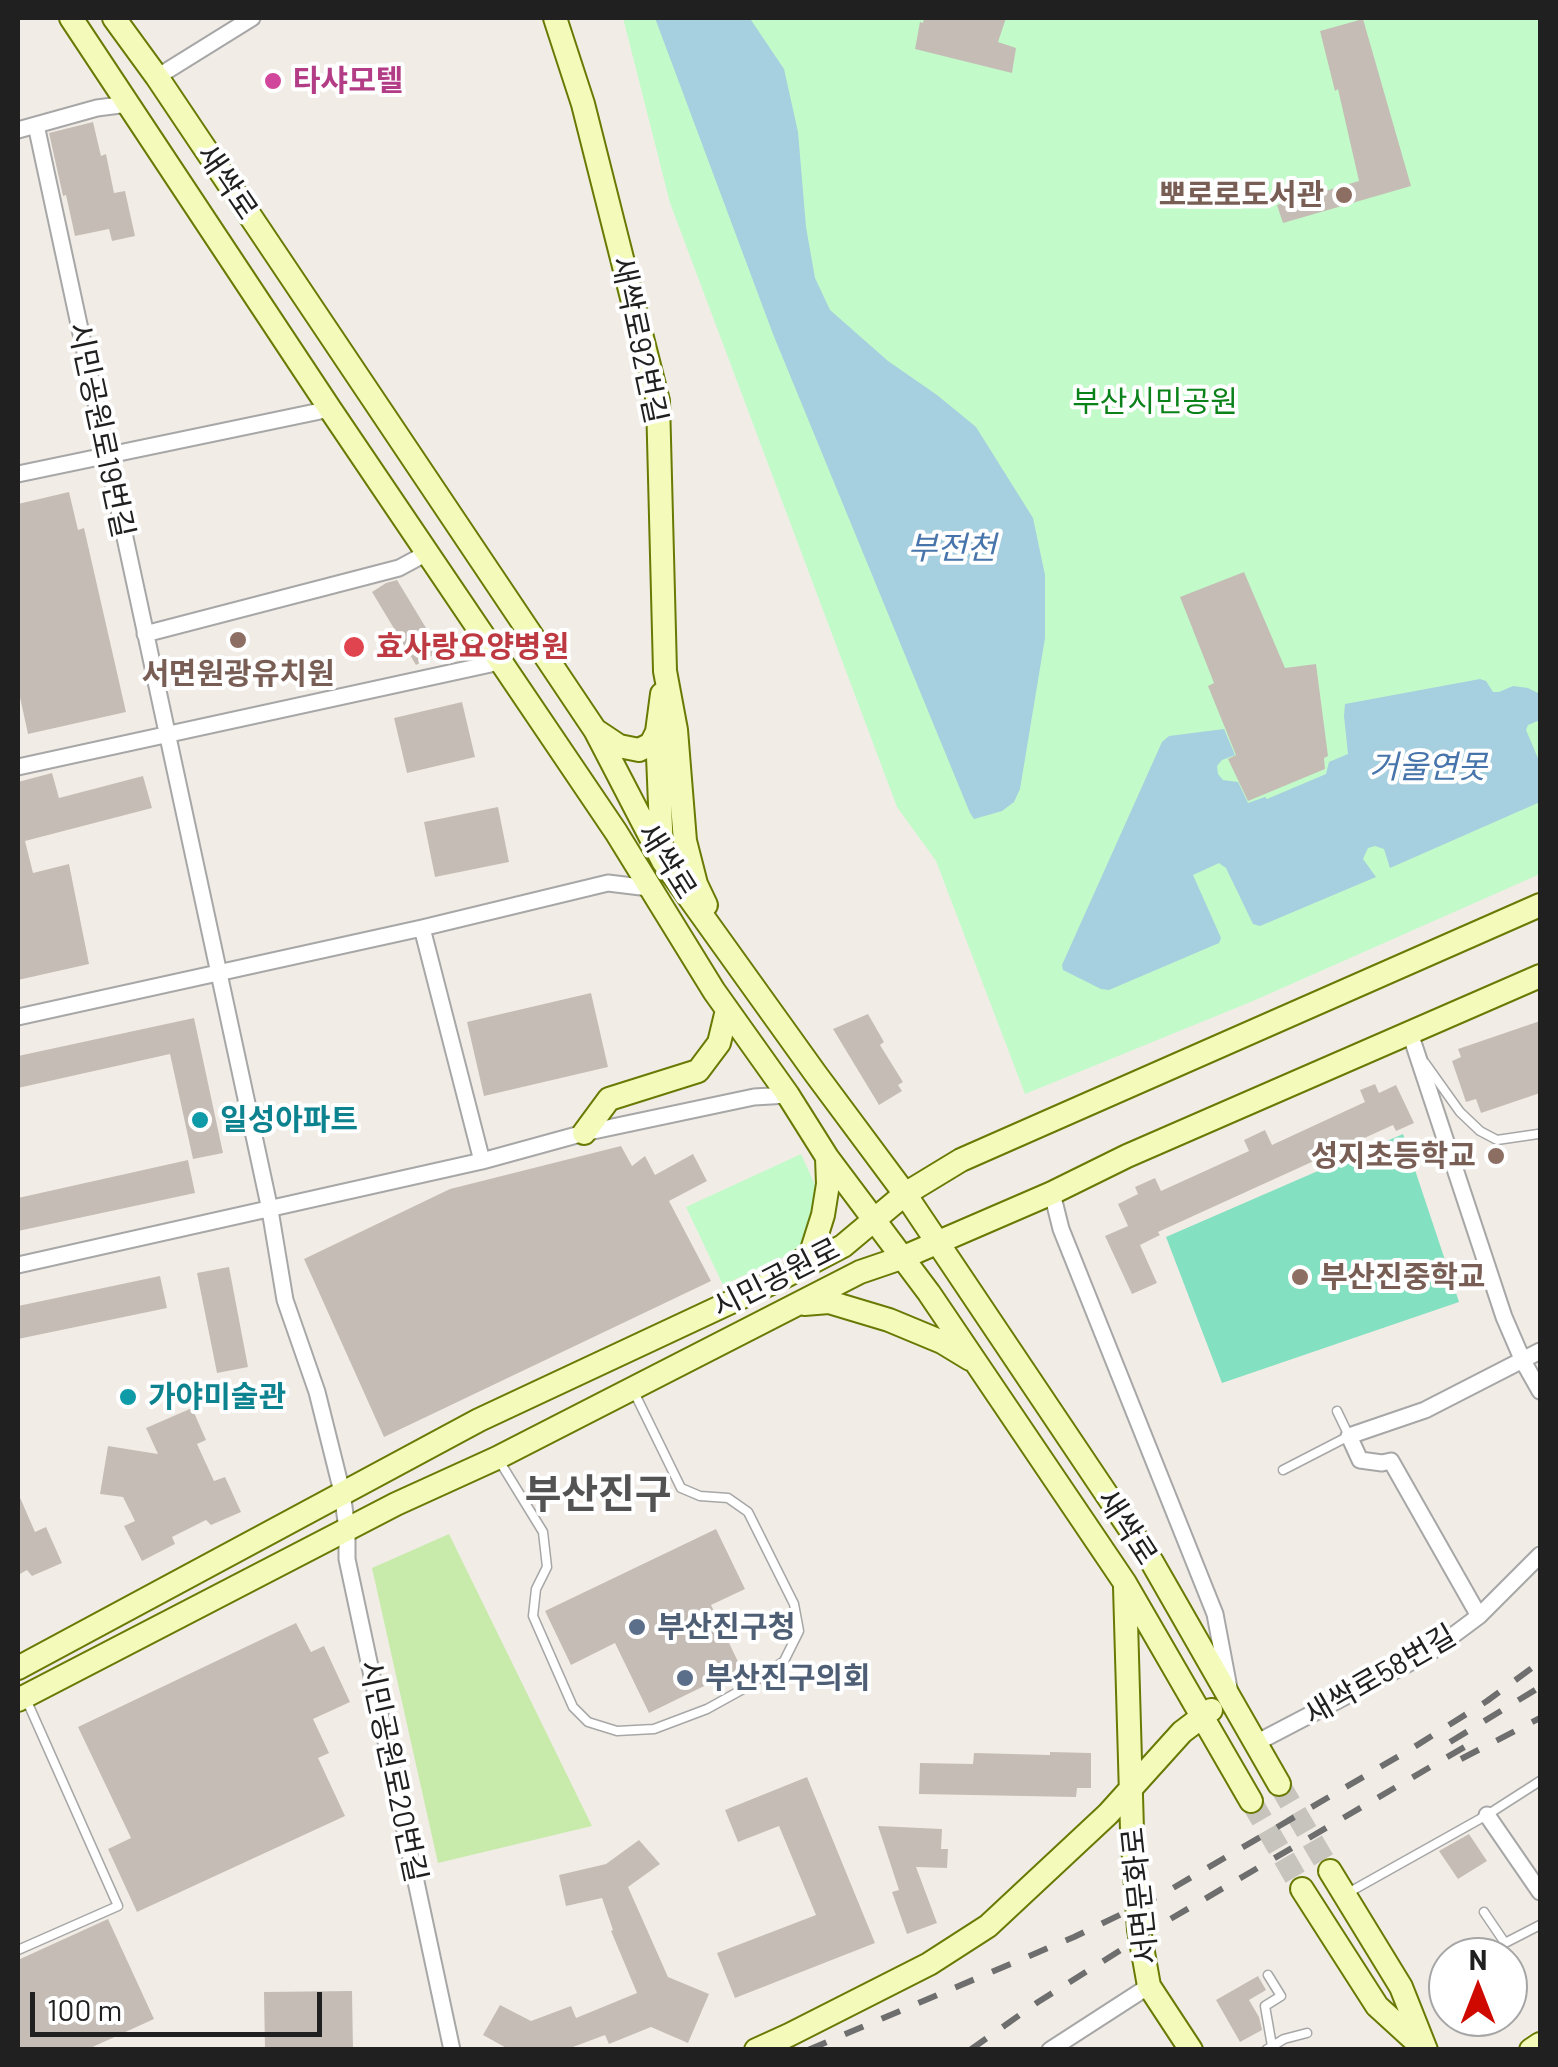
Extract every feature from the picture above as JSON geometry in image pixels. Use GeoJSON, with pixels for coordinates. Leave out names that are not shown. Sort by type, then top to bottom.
{"type":"FeatureCollection","features":[{"type":"Feature","properties":{"kind":"main road","name":"새싹로"},"geometry":{"type":"LineString","coordinates":[[71,18],[616,832],[726,1010],[788,1094],[827,1157],[904,1256],[1125,1583],[1250,1800]]}},
{"type":"Feature","properties":{"kind":"main road","name":"새싹로"},"geometry":{"type":"LineString","coordinates":[[114,18],[595,730],[662,861],[905,1194],[1152,1562],[1280,1784]]}},
{"type":"Feature","properties":{"kind":"main road","name":"새싹로92번길"},"geometry":{"type":"LineString","coordinates":[[555,18],[584,104],[658,401],[665,671],[657,732],[662,861],[649,888]]}},
{"type":"Feature","properties":{"kind":"main road","name":"새싹로92번길"},"geometry":{"type":"LineString","coordinates":[[665,671],[676,730],[685,841],[696,884],[741,970]]}},
{"type":"Feature","properties":{"kind":"main road"},"geometry":{"type":"LineString","coordinates":[[595,730],[618,746],[639,750],[651,744],[657,732]]}},
{"type":"Feature","properties":{"kind":"main road","name":"시민공원로"},"geometry":{"type":"LineString","coordinates":[[18,1668],[479,1420],[776,1281],[842,1246],[905,1194],[961,1160],[1540,905]]}},
{"type":"Feature","properties":{"kind":"main road","name":"시민공원로"},"geometry":{"type":"LineString","coordinates":[[21,1698],[396,1504],[498,1458],[860,1272],[937,1242],[1127,1156],[1413,1042],[1540,976]]}},
{"type":"Feature","properties":{"kind":"main road"},"geometry":{"type":"LineString","coordinates":[[584,1133],[609,1100],[698,1071],[719,1043],[726,1010]]}},
{"type":"Feature","properties":{"kind":"main road"},"geometry":{"type":"LineString","coordinates":[[776,1281],[811,1253],[823,1216],[827,1157]]}},
{"type":"Feature","properties":{"kind":"main road"},"geometry":{"type":"LineString","coordinates":[[796,1304],[829,1302],[889,1320],[942,1342],[977,1364]]}},
{"type":"Feature","properties":{"kind":"main road","name":"서면문화로"},"geometry":{"type":"LineString","coordinates":[[1125,1583],[1130,1789],[1139,1930],[1150,1986],[1192,2050]]}},
{"type":"Feature","properties":{"kind":"main road"},"geometry":{"type":"LineString","coordinates":[[18,1652],[56,1648]]}},
{"type":"Feature","properties":{"kind":"main road","name":"서면문화로"},"geometry":{"type":"LineString","coordinates":[[1130,1789],[1182,1732],[1231,1696]]}},
{"type":"Feature","properties":{"kind":"main road"},"geometry":{"type":"LineString","coordinates":[[756,2050],[929,1964],[988,1926],[1130,1789]]}},
{"type":"Feature","properties":{"kind":"main road"},"geometry":{"type":"LineString","coordinates":[[1330,1871],[1401,1987],[1425,2050]]}},
{"type":"Feature","properties":{"kind":"main road"},"geometry":{"type":"LineString","coordinates":[[1302,1890],[1377,2006],[1425,2050]]}},
{"type":"Feature","properties":{"kind":"main road"},"geometry":{"type":"LineString","coordinates":[[1530,2050],[1540,2044]]}},
{"type":"Feature","properties":{"kind":"street"},"geometry":{"type":"LineString","coordinates":[[157,77],[252,18]]}},
{"type":"Feature","properties":{"kind":"street"},"geometry":{"type":"LineString","coordinates":[[18,130],[97,108],[128,104]]}},
{"type":"Feature","properties":{"kind":"street","name":"시민공원로19번길"},"geometry":{"type":"LineString","coordinates":[[36,125],[270,1210],[284,1300],[317,1392],[342,1492]]}},
{"type":"Feature","properties":{"kind":"street"},"geometry":{"type":"LineString","coordinates":[[18,474],[330,409]]}},
{"type":"Feature","properties":{"kind":"street"},"geometry":{"type":"LineString","coordinates":[[146,634],[399,568],[426,553]]}},
{"type":"Feature","properties":{"kind":"street"},"geometry":{"type":"LineString","coordinates":[[18,767],[500,662]]}},
{"type":"Feature","properties":{"kind":"street","name":"새싹로"},"geometry":{"type":"LineString","coordinates":[[422,928],[608,883],[649,888]]}},
{"type":"Feature","properties":{"kind":"street"},"geometry":{"type":"LineString","coordinates":[[18,1017],[422,928],[482,1161]]}},
{"type":"Feature","properties":{"kind":"street"},"geometry":{"type":"LineString","coordinates":[[1413,1042],[1504,1317],[1540,1391]]}},
{"type":"Feature","properties":{"kind":"street"},"geometry":{"type":"LineString","coordinates":[[18,1266],[482,1161],[584,1133],[754,1097],[788,1094]]}},
{"type":"Feature","properties":{"kind":"street","name":"새싹로"},"geometry":{"type":"LineString","coordinates":[[1052,1192],[1060,1230],[1215,1614],[1231,1696]]}},
{"type":"Feature","properties":{"kind":"street"},"geometry":{"type":"LineString","coordinates":[[1479,1616],[1391,1460],[1360,1460],[1348,1436],[1425,1410],[1540,1351]]}},
{"type":"Feature","properties":{"kind":"street","name":"시민공원로20번길"},"geometry":{"type":"LineString","coordinates":[[342,1492],[347,1559],[452,2050]]}},
{"type":"Feature","properties":{"kind":"street","name":"새싹로58번길"},"geometry":{"type":"LineString","coordinates":[[1256,1743],[1432,1650],[1479,1616],[1540,1555]]}},
{"type":"Feature","properties":{"kind":"street"},"geometry":{"type":"LineString","coordinates":[[1487,1815],[1540,1892]]}},
{"type":"Feature","properties":{"kind":"street"},"geometry":{"type":"LineString","coordinates":[[1050,2050],[1150,1986]]}},
{"type":"Feature","properties":{"kind":"lane"},"geometry":{"type":"LineString","coordinates":[[1413,1042],[1460,1112],[1480,1132],[1498,1140],[1538,1134]]}},
{"type":"Feature","properties":{"kind":"lane"},"geometry":{"type":"LineString","coordinates":[[498,1458],[542,1532],[547,1567],[536,1589],[533,1616],[574,1706],[588,1722],[618,1732],[654,1728],[707,1710],[784,1661],[799,1631],[794,1604],[748,1512],[728,1498],[700,1496],[681,1488],[632,1390]]}},
{"type":"Feature","properties":{"kind":"lane"},"geometry":{"type":"LineString","coordinates":[[1283,1470],[1348,1436],[1337,1411]]}},
{"type":"Feature","properties":{"kind":"lane"},"geometry":{"type":"LineString","coordinates":[[18,1950],[118,1906],[21,1698]]}},
{"type":"Feature","properties":{"kind":"lane"},"geometry":{"type":"LineString","coordinates":[[1345,1895],[1487,1815],[1540,1780]]}},
{"type":"Feature","properties":{"kind":"lane"},"geometry":{"type":"LineString","coordinates":[[1484,1912],[1506,1943],[1540,1925]]}},
{"type":"Feature","properties":{"kind":"lane"},"geometry":{"type":"LineString","coordinates":[[1268,1975],[1280,1996],[1265,2006],[1269,2048],[1307,2033]]}},
{"type":"Feature","properties":{"kind":"green space","name":"부산시민공원"},"geometry":{"type":"Polygon","coordinates":[[[623,18],[1540,18],[1540,874],[1253,1001],[1025,1094],[936,861],[897,807],[670,203],[623,18]]]}},
{"type":"Feature","properties":{"kind":"green space"},"geometry":{"type":"Polygon","coordinates":[[[1403,1134],[1459,1302],[1222,1383],[1166,1237],[1403,1134]]]}},
{"type":"Feature","properties":{"kind":"green space"},"geometry":{"type":"Polygon","coordinates":[[[801,1154],[816,1187],[809,1239],[801,1249],[723,1285],[686,1207],[801,1154]]]}},
{"type":"Feature","properties":{"kind":"green space"},"geometry":{"type":"Polygon","coordinates":[[[449,1534],[592,1826],[438,1863],[372,1568],[449,1534]]]}},
{"type":"Feature","properties":{"kind":"water","name":"부전천"},"geometry":{"type":"Polygon","coordinates":[[[655,18],[751,20],[784,69],[798,132],[806,227],[815,278],[830,310],[888,361],[976,427],[1033,518],[1045,575],[1045,638],[1020,789],[1014,802],[1002,811],[974,819],[970,813],[773,334],[655,18]]]}},
{"type":"Feature","properties":{"kind":"water","name":"거울연못"},"geometry":{"type":"Polygon","coordinates":[[[1480,679],[1493,692],[1513,686],[1540,694],[1540,720],[1526,730],[1540,763],[1540,802],[1390,868],[1384,849],[1368,848],[1363,859],[1376,877],[1260,926],[1253,924],[1226,868],[1219,863],[1193,875],[1221,938],[1219,943],[1109,990],[1063,970],[1162,742],[1169,736],[1224,729],[1235,755],[1222,760],[1217,766],[1218,774],[1223,780],[1238,782],[1248,803],[1326,774],[1329,762],[1348,754],[1345,704],[1480,679]]]}},
{"type":"Feature","properties":{"kind":"building"},"geometry":{"type":"Polygon","coordinates":[[[924,18],[1006,18],[998,42],[1016,48],[1012,73],[915,49],[924,18]]]}},
{"type":"Feature","properties":{"kind":"building"},"geometry":{"type":"Polygon","coordinates":[[[1363,19],[1411,186],[1283,223],[1277,205],[1359,181],[1320,31],[1363,19]]]}},
{"type":"Feature","properties":{"kind":"building"},"geometry":{"type":"Polygon","coordinates":[[[93,122],[101,156],[106,154],[114,193],[125,191],[135,236],[112,241],[109,229],[75,236],[49,133],[93,122]]]}},
{"type":"Feature","properties":{"kind":"building"},"geometry":{"type":"Polygon","coordinates":[[[69,492],[78,530],[84,528],[126,712],[28,734],[18,688],[18,504],[69,492]]]}},
{"type":"Feature","properties":{"kind":"building"},"geometry":{"type":"Polygon","coordinates":[[[1244,572],[1285,668],[1316,664],[1328,756],[1324,758],[1325,769],[1248,801],[1228,759],[1236,755],[1208,686],[1214,683],[1180,597],[1244,572]]]}},
{"type":"Feature","properties":{"kind":"building"},"geometry":{"type":"Polygon","coordinates":[[[397,580],[440,651],[416,665],[372,592],[397,580]]]}},
{"type":"Feature","properties":{"kind":"building"},"geometry":{"type":"Polygon","coordinates":[[[462,702],[475,757],[407,773],[394,718],[462,702]]]}},
{"type":"Feature","properties":{"kind":"building"},"geometry":{"type":"Polygon","coordinates":[[[52,773],[59,798],[143,776],[152,808],[25,841],[33,873],[69,864],[89,964],[18,980],[18,782],[52,773]]]}},
{"type":"Feature","properties":{"kind":"building"},"geometry":{"type":"Polygon","coordinates":[[[498,807],[509,862],[435,877],[424,822],[498,807]]]}},
{"type":"Feature","properties":{"kind":"building"},"geometry":{"type":"Polygon","coordinates":[[[591,993],[608,1067],[484,1096],[467,1022],[591,993]]]}},
{"type":"Feature","properties":{"kind":"building"},"geometry":{"type":"Polygon","coordinates":[[[868,1014],[884,1042],[880,1045],[903,1082],[898,1085],[902,1091],[879,1105],[833,1029],[868,1014]]]}},
{"type":"Feature","properties":{"kind":"building"},"geometry":{"type":"Polygon","coordinates":[[[194,1018],[223,1153],[193,1159],[170,1054],[18,1088],[18,1056],[194,1018]]]}},
{"type":"Feature","properties":{"kind":"building"},"geometry":{"type":"Polygon","coordinates":[[[1540,1021],[1540,1093],[1481,1113],[1476,1099],[1466,1102],[1452,1061],[1461,1057],[1458,1049],[1540,1021]]]}},
{"type":"Feature","properties":{"kind":"building"},"geometry":{"type":"Polygon","coordinates":[[[1375,1084],[1379,1093],[1396,1085],[1414,1123],[1396,1131],[1393,1125],[1158,1232],[1160,1235],[1140,1245],[1157,1283],[1132,1294],[1105,1236],[1128,1226],[1118,1204],[1138,1194],[1135,1187],[1155,1178],[1161,1191],[1249,1151],[1244,1140],[1265,1130],[1272,1145],[1365,1102],[1360,1090],[1375,1084]]]}},
{"type":"Feature","properties":{"kind":"building"},"geometry":{"type":"Polygon","coordinates":[[[621,1146],[632,1166],[645,1156],[655,1175],[693,1154],[707,1181],[669,1201],[711,1281],[384,1437],[304,1259],[450,1189],[621,1146]]]}},
{"type":"Feature","properties":{"kind":"building"},"geometry":{"type":"Polygon","coordinates":[[[188,1160],[195,1193],[18,1231],[18,1198],[188,1160]]]}},
{"type":"Feature","properties":{"kind":"building"},"geometry":{"type":"Polygon","coordinates":[[[229,1267],[248,1367],[217,1373],[197,1273],[229,1267]]]}},
{"type":"Feature","properties":{"kind":"building"},"geometry":{"type":"Polygon","coordinates":[[[160,1276],[167,1308],[18,1339],[18,1306],[160,1276]]]}},
{"type":"Feature","properties":{"kind":"building"},"geometry":{"type":"Polygon","coordinates":[[[192,1408],[206,1440],[197,1444],[214,1481],[225,1477],[241,1512],[211,1525],[206,1520],[172,1537],[175,1544],[142,1561],[124,1526],[135,1521],[123,1497],[100,1494],[108,1446],[158,1454],[146,1428],[192,1408]]]}},
{"type":"Feature","properties":{"kind":"building"},"geometry":{"type":"Polygon","coordinates":[[[18,1493],[35,1532],[46,1527],[62,1563],[32,1576],[27,1570],[18,1575],[18,1493]]]}},
{"type":"Feature","properties":{"kind":"building","name":"부산진구청"},"geometry":{"type":"Polygon","coordinates":[[[716,1529],[745,1589],[711,1605],[741,1668],[649,1713],[615,1643],[571,1665],[545,1611],[716,1529]]]}},
{"type":"Feature","properties":{"kind":"building"},"geometry":{"type":"Polygon","coordinates":[[[296,1623],[311,1652],[324,1646],[350,1702],[313,1719],[329,1753],[318,1758],[345,1816],[137,1912],[108,1849],[131,1838],[78,1727],[296,1623]]]}},
{"type":"Feature","properties":{"kind":"building"},"geometry":{"type":"Polygon","coordinates":[[[974,1753],[1091,1753],[1091,1788],[1077,1788],[1076,1797],[919,1794],[920,1763],[973,1764],[974,1753]]]}},
{"type":"Feature","properties":{"kind":"building"},"geometry":{"type":"Polygon","coordinates":[[[807,1777],[875,1943],[735,1998],[717,1953],[816,1915],[779,1826],[738,1842],[725,1810],[807,1777]]]}},
{"type":"Feature","properties":{"kind":"building"},"geometry":{"type":"Polygon","coordinates":[[[878,1826],[942,1829],[941,1849],[948,1849],[947,1868],[916,1867],[937,1923],[907,1934],[892,1892],[899,1890],[878,1826]]]}},
{"type":"Feature","properties":{"kind":"building"},"geometry":{"type":"Polygon","coordinates":[[[1469,1834],[1487,1861],[1458,1879],[1439,1851],[1469,1834]]]}},
{"type":"Feature","properties":{"kind":"building"},"geometry":{"type":"Polygon","coordinates":[[[639,1840],[660,1864],[628,1887],[668,1977],[709,1994],[688,2043],[651,2027],[609,2044],[605,2035],[565,2050],[510,2050],[483,2035],[500,2005],[531,2021],[571,2006],[576,2018],[637,1993],[602,1898],[566,1906],[559,1875],[606,1864],[639,1840]]]}},
{"type":"Feature","properties":{"kind":"building"},"geometry":{"type":"Polygon","coordinates":[[[108,1919],[154,2019],[86,2050],[18,2050],[18,1960],[108,1919]]]}},
{"type":"Feature","properties":{"kind":"building"},"geometry":{"type":"Polygon","coordinates":[[[1258,1976],[1266,1990],[1249,2000],[1262,2030],[1240,2042],[1216,2000],[1258,1976]]]}},
{"type":"Feature","properties":{"kind":"building"},"geometry":{"type":"Polygon","coordinates":[[[352,1991],[353,2050],[265,2050],[264,1992],[352,1991]]]}},
{"type":"Feature","properties":{"kind":"tunnel"},"geometry":{"type":"LineString","coordinates":[[1279,1784],[1330,1871]]}},
{"type":"Feature","properties":{"kind":"tunnel"},"geometry":{"type":"LineString","coordinates":[[1251,1801],[1302,1889]]}},
{"type":"Feature","properties":{"kind":"railway"},"geometry":{"type":"LineString","coordinates":[[808,2050],[1074,1937],[1161,1895],[1411,1749],[1540,1662]]}},
{"type":"Feature","properties":{"kind":"railway"},"geometry":{"type":"LineString","coordinates":[[1450,1742],[1540,1687]]}},
{"type":"Feature","properties":{"kind":"railway"},"geometry":{"type":"LineString","coordinates":[[1461,1759],[1540,1718]]}},
{"type":"Feature","properties":{"kind":"railway"},"geometry":{"type":"LineString","coordinates":[[970,2050],[1167,1921],[1473,1742]]}},
{"type":"Feature","properties":{"kind":"place","name":"타샤모텔"},"geometry":{"type":"Point","coordinates":[273,81]}},
{"type":"Feature","properties":{"kind":"place","name":"뽀로로도서관"},"geometry":{"type":"Point","coordinates":[1344,195]}},
{"type":"Feature","properties":{"kind":"place","name":"서면원광유치원"},"geometry":{"type":"Point","coordinates":[238,640]}},
{"type":"Feature","properties":{"kind":"place","name":"효사랑요양병원"},"geometry":{"type":"Point","coordinates":[354,647]}},
{"type":"Feature","properties":{"kind":"place","name":"일성아파트"},"geometry":{"type":"Point","coordinates":[200,1120]}},
{"type":"Feature","properties":{"kind":"place","name":"성지초등학교"},"geometry":{"type":"Point","coordinates":[1496,1156]}},
{"type":"Feature","properties":{"kind":"place","name":"부산진중학교"},"geometry":{"type":"Point","coordinates":[1300,1277]}},
{"type":"Feature","properties":{"kind":"place","name":"가야미술관"},"geometry":{"type":"Point","coordinates":[128,1397]}},
{"type":"Feature","properties":{"kind":"place","name":"부산진구청"},"geometry":{"type":"Point","coordinates":[637,1627]}},
{"type":"Feature","properties":{"kind":"place","name":"부산진구의회"},"geometry":{"type":"Point","coordinates":[685,1678]}},
{"type":"Feature","properties":{"kind":"district","name":"부산진구"},"geometry":{"type":"Point","coordinates":[598,1495]}}]}
